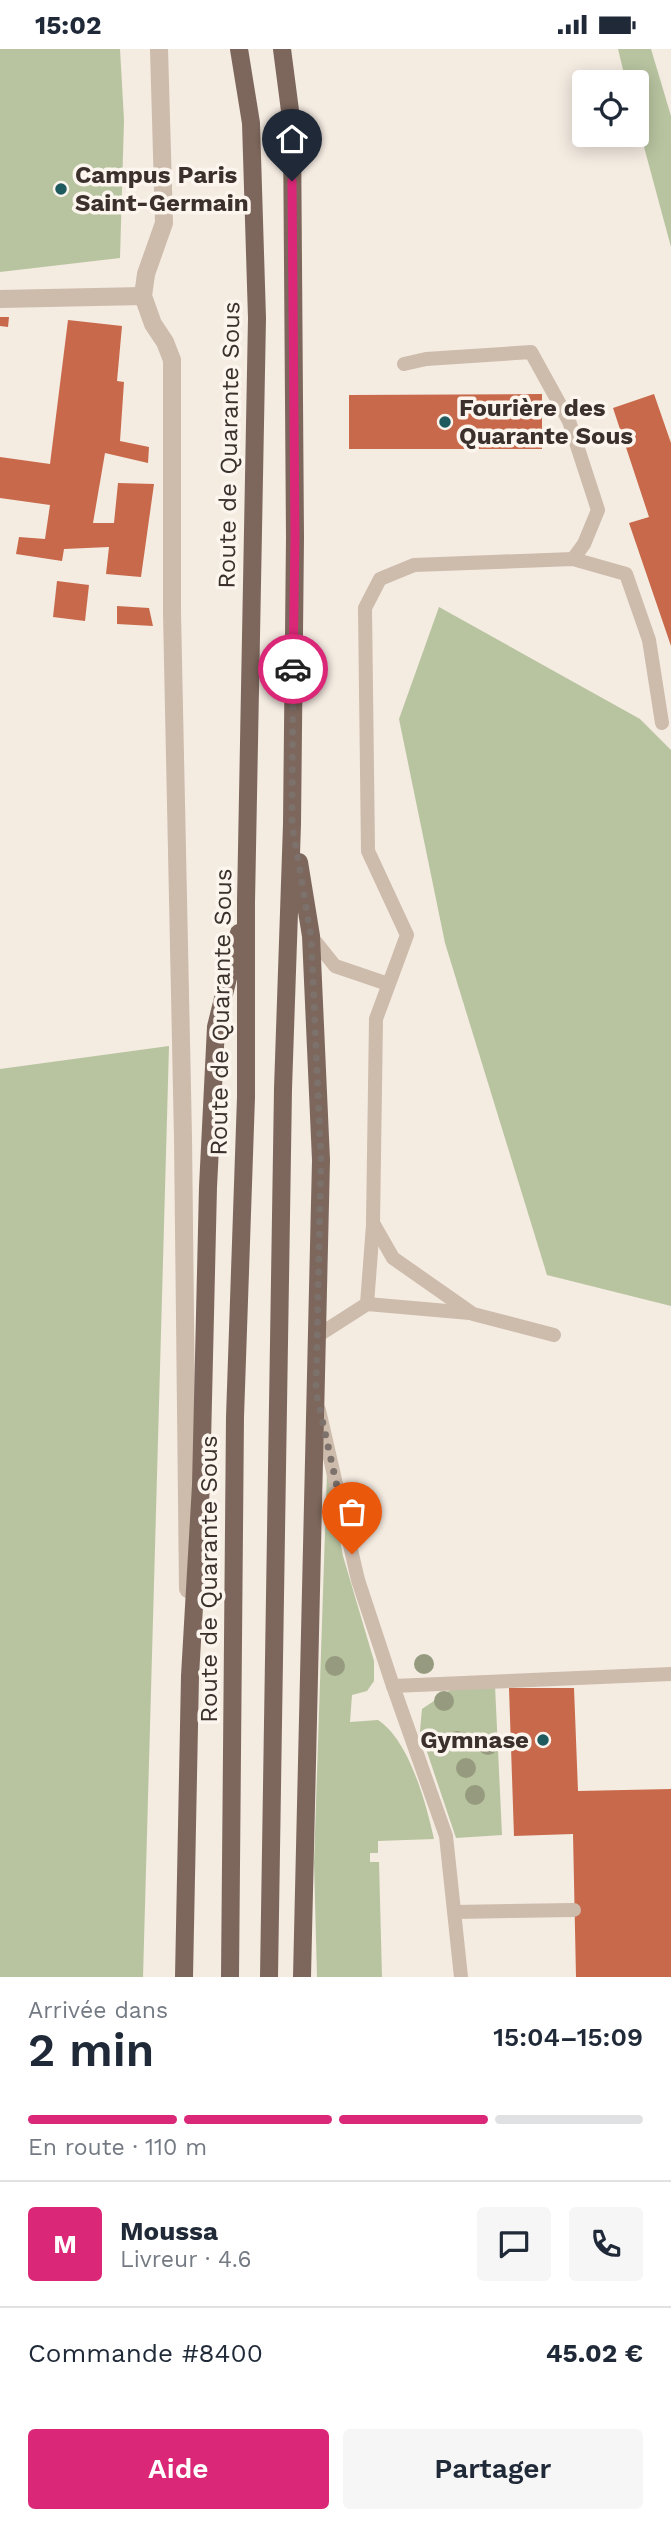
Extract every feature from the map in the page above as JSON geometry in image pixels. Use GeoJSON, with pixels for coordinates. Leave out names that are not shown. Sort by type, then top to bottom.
{"type":"FeatureCollection","features":[{"type":"Feature","properties":{"kind":"main road","name":"Route de Quarante Sous"},"geometry":{"type":"LineString","coordinates":[[230,1977],[235,1417],[246,1097],[246,902],[257,318],[251,123],[239,49]]}},
{"type":"Feature","properties":{"kind":"main road"},"geometry":{"type":"LineString","coordinates":[[269,1977],[283,1103],[292,824],[295,524],[292,126],[282,49]]}},
{"type":"Feature","properties":{"kind":"main road"},"geometry":{"type":"LineString","coordinates":[[292,824],[311,936],[321,1160],[302,1977]]}},
{"type":"Feature","properties":{"kind":"main road"},"geometry":{"type":"LineString","coordinates":[[184,1977],[190,1676],[201,1485],[208,1187],[216,1027],[246,902]]}},
{"type":"Feature","properties":{"kind":"street"},"geometry":{"type":"LineString","coordinates":[[159,49],[164,223],[146,274],[143,296],[153,324],[165,342],[172,360],[172,613],[183,1137],[190,1676]]}},
{"type":"Feature","properties":{"kind":"street"},"geometry":{"type":"LineString","coordinates":[[0,299],[143,296]]}},
{"type":"Feature","properties":{"kind":"lane"},"geometry":{"type":"LineString","coordinates":[[404,364],[426,359],[531,352],[569,421],[598,510],[584,544],[573,559]]}},
{"type":"Feature","properties":{"kind":"lane"},"geometry":{"type":"LineString","coordinates":[[367,1304],[373,1223],[376,1019],[407,935],[368,851],[365,608],[380,579],[414,565],[573,559],[626,574],[649,640],[662,723]]}},
{"type":"Feature","properties":{"kind":"lane"},"geometry":{"type":"LineString","coordinates":[[311,936],[335,966],[388,984]]}},
{"type":"Feature","properties":{"kind":"lane"},"geometry":{"type":"LineString","coordinates":[[373,1223],[393,1258],[473,1314]]}},
{"type":"Feature","properties":{"kind":"lane"},"geometry":{"type":"LineString","coordinates":[[317,1336],[367,1304],[473,1314],[554,1335]]}},
{"type":"Feature","properties":{"kind":"lane"},"geometry":{"type":"LineString","coordinates":[[316,1392],[358,1580],[446,1836],[461,1977]]}},
{"type":"Feature","properties":{"kind":"lane"},"geometry":{"type":"LineString","coordinates":[[393,1686],[671,1674]]}},
{"type":"Feature","properties":{"kind":"lane"},"geometry":{"type":"LineString","coordinates":[[455,1912],[575,1910]]}},
{"type":"Feature","properties":{"kind":"green space","name":"Campus Paris Saint-Germain"},"geometry":{"type":"Polygon","coordinates":[[[0,49],[120,49],[124,120],[120,258],[0,272],[0,49]]]}},
{"type":"Feature","properties":{"kind":"green space"},"geometry":{"type":"Polygon","coordinates":[[[618,49],[651,49],[671,116],[671,247],[644,147],[649,147],[649,70],[623,70],[618,49]]]}},
{"type":"Feature","properties":{"kind":"green space"},"geometry":{"type":"Polygon","coordinates":[[[439,607],[640,719],[671,750],[671,1306],[547,1275],[445,943],[399,719],[439,607]]]}},
{"type":"Feature","properties":{"kind":"green space"},"geometry":{"type":"Polygon","coordinates":[[[169,1046],[143,1977],[0,1977],[0,1069],[169,1046]]]}},
{"type":"Feature","properties":{"kind":"green space"},"geometry":{"type":"Polygon","coordinates":[[[327,1472],[343,1556],[374,1661],[374,1681],[367,1691],[352,1695],[350,1722],[378,1720],[399,1742],[415,1774],[434,1839],[378,1841],[378,1853],[370,1853],[370,1862],[379,1862],[382,1977],[317,1977],[314,1863],[327,1472]]]}},
{"type":"Feature","properties":{"kind":"green space"},"geometry":{"type":"Polygon","coordinates":[[[456,1686],[495,1686],[502,1835],[456,1838],[420,1731],[422,1709],[456,1686]]]}},
{"type":"Feature","properties":{"kind":"building"},"geometry":{"type":"Polygon","coordinates":[[[0,317],[9,317],[8,327],[0,326],[0,317]]]}},
{"type":"Feature","properties":{"kind":"building"},"geometry":{"type":"Polygon","coordinates":[[[68,320],[122,326],[117,381],[124,382],[120,441],[149,447],[148,463],[105,453],[93,523],[114,523],[118,483],[154,484],[141,577],[106,574],[109,547],[64,549],[62,561],[16,554],[19,537],[45,539],[50,505],[0,498],[0,457],[50,464],[68,320]]]}},
{"type":"Feature","properties":{"kind":"building","name":"Fourière des Quarante Sous"},"geometry":{"type":"Polygon","coordinates":[[[542,394],[542,449],[349,449],[349,395],[542,394]]]}},
{"type":"Feature","properties":{"kind":"building","name":"Fourière des Quarante Sous"},"geometry":{"type":"Polygon","coordinates":[[[654,394],[671,443],[671,646],[629,523],[649,517],[613,408],[654,394]]]}},
{"type":"Feature","properties":{"kind":"building"},"geometry":{"type":"Polygon","coordinates":[[[57,581],[89,585],[85,621],[53,617],[57,581]]]}},
{"type":"Feature","properties":{"kind":"building"},"geometry":{"type":"Polygon","coordinates":[[[117,606],[149,608],[153,626],[117,624],[117,606]]]}},
{"type":"Feature","properties":{"kind":"building"},"geometry":{"type":"Polygon","coordinates":[[[509,1688],[574,1688],[578,1791],[671,1789],[671,1977],[576,1977],[573,1834],[514,1836],[509,1688]]]}},
{"type":"Feature","properties":{"kind":"way so far"},"geometry":{"type":"LineString","coordinates":[[293,669],[292,824],[311,936],[321,1160],[316,1392],[352,1554]]}},
{"type":"Feature","properties":{"kind":"place","name":"Campus Paris Saint-Germain"},"geometry":{"type":"Point","coordinates":[61,189]}},
{"type":"Feature","properties":{"kind":"place","name":"Fourière des Quarante Sous"},"geometry":{"type":"Point","coordinates":[445,422]}},
{"type":"Feature","properties":{"kind":"place","name":"Gymnase"},"geometry":{"type":"Point","coordinates":[543,1740]}},
{"type":"Feature","properties":{"kind":"route"},"geometry":{"type":"LineString","coordinates":[[292,181],[295,538],[293,669]]}}]}
